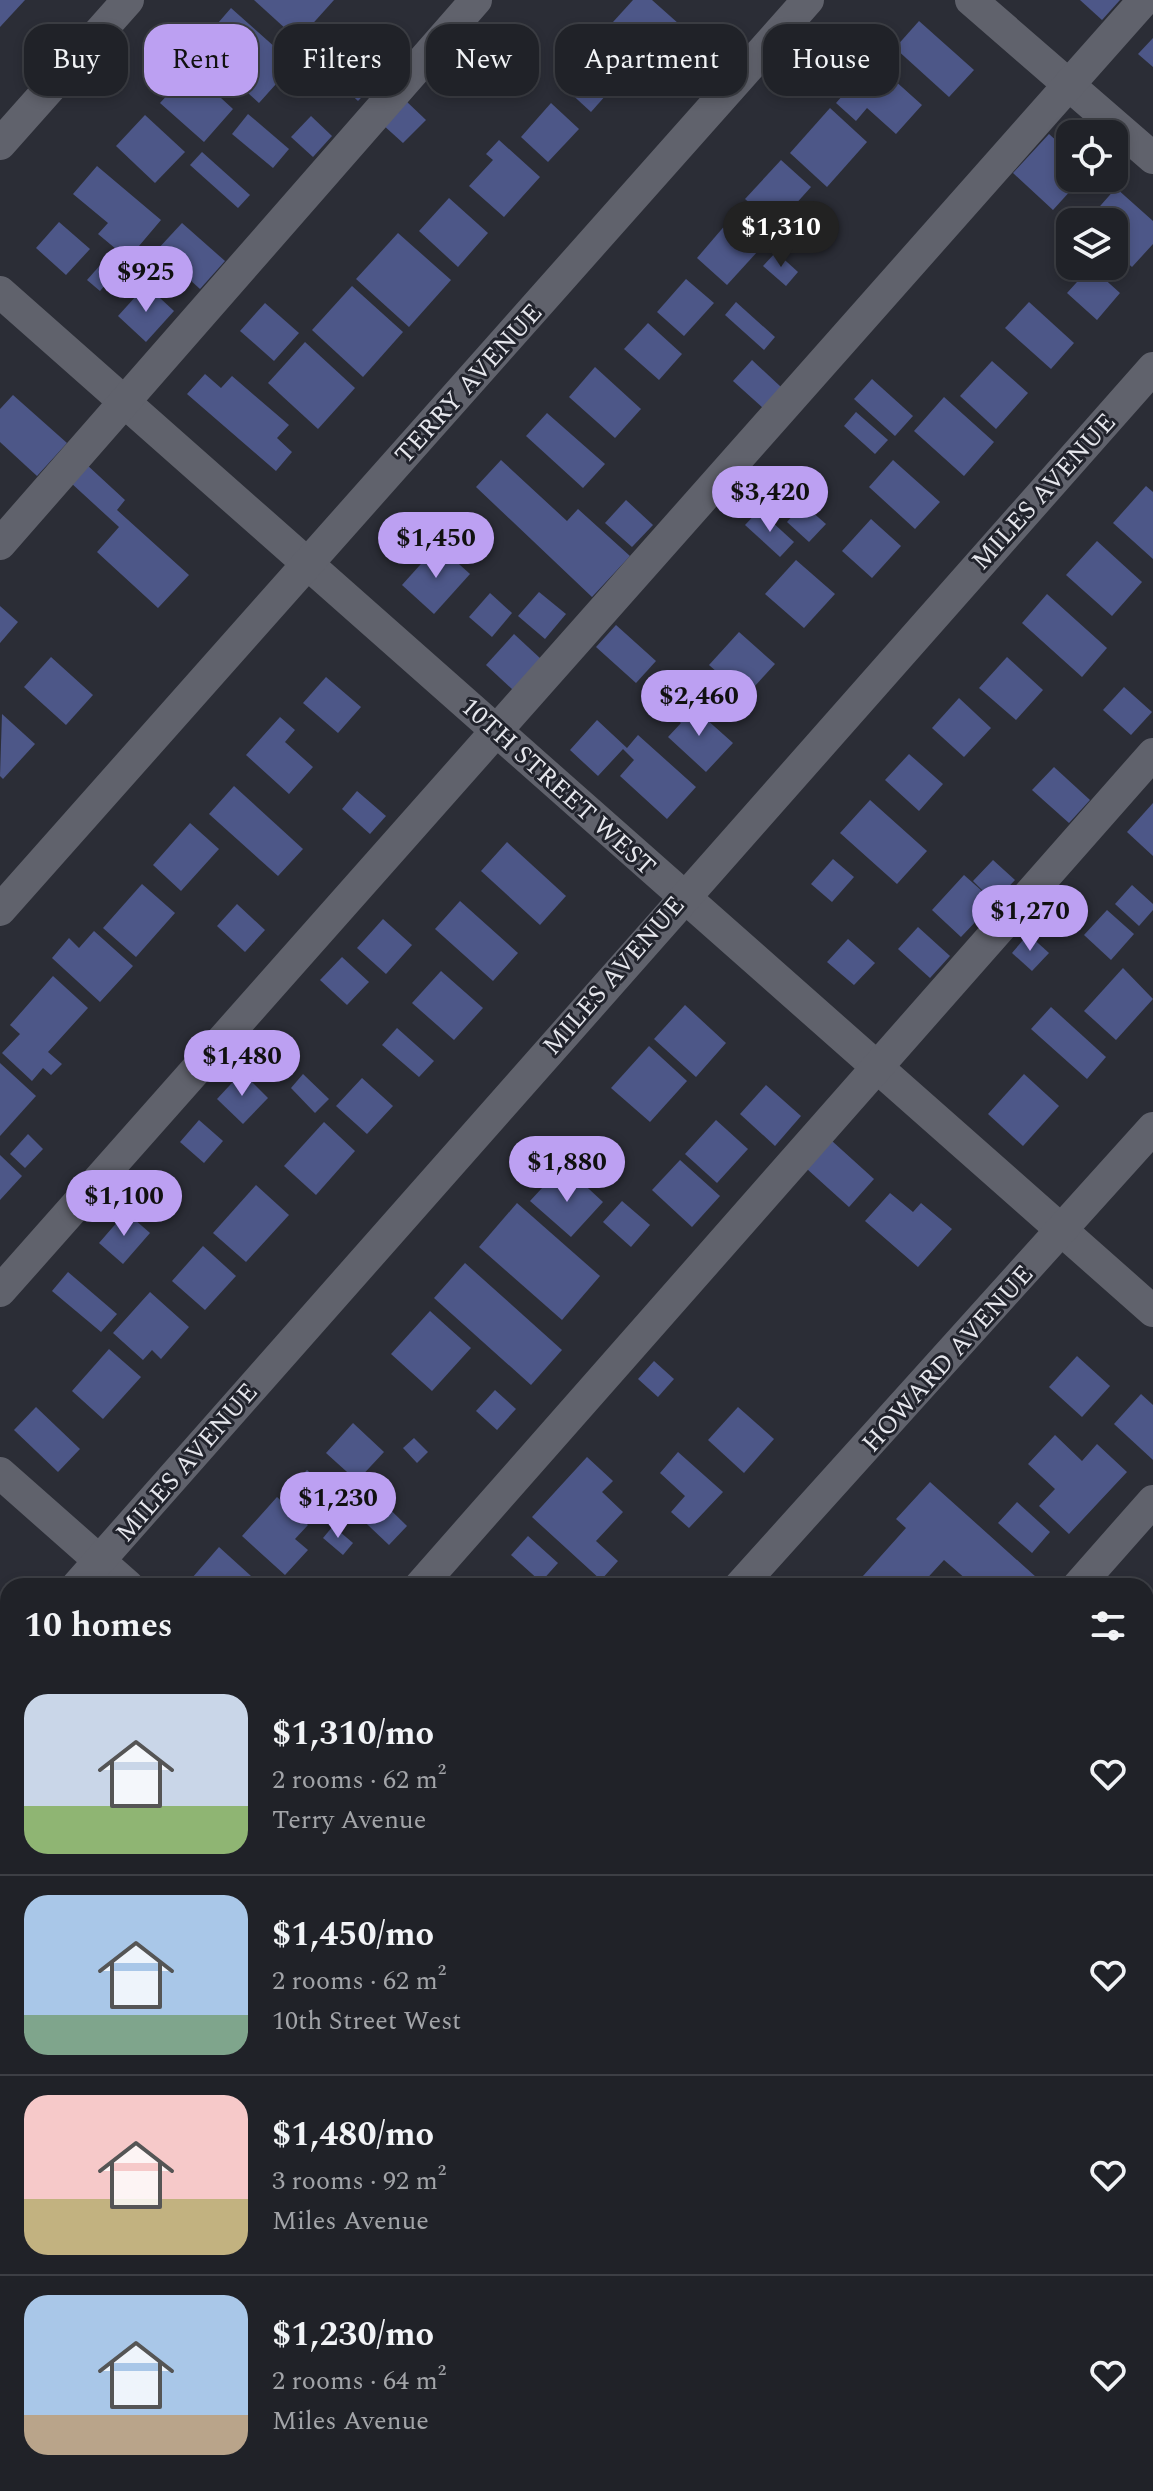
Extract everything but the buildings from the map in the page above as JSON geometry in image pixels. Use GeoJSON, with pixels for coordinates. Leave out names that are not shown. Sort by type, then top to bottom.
{"type":"FeatureCollection","features":[{"type":"Feature","properties":{"kind":"street"},"geometry":{"type":"LineString","coordinates":[[0,144],[128,0]]}},
{"type":"Feature","properties":{"kind":"street"},"geometry":{"type":"LineString","coordinates":[[0,544],[476,0]]}},
{"type":"Feature","properties":{"kind":"street","name":"TERRY AVENUE"},"geometry":{"type":"LineString","coordinates":[[0,910],[808,0]]}},
{"type":"Feature","properties":{"kind":"street"},"geometry":{"type":"LineString","coordinates":[[971,0],[1153,158]]}},
{"type":"Feature","properties":{"kind":"street"},"geometry":{"type":"LineString","coordinates":[[0,1291],[1144,0]]}},
{"type":"Feature","properties":{"kind":"street","name":"10TH STREET WEST"},"geometry":{"type":"LineString","coordinates":[[0,292],[1153,1311]]}},
{"type":"Feature","properties":{"kind":"street","name":"MILES AVENUE"},"geometry":{"type":"LineString","coordinates":[[84,1578],[683,896],[1153,368]]}},
{"type":"Feature","properties":{"kind":"street"},"geometry":{"type":"LineString","coordinates":[[427,1578],[1153,754]]}},
{"type":"Feature","properties":{"kind":"street","name":"HOWARD AVENUE"},"geometry":{"type":"LineString","coordinates":[[747,1578],[1153,1128]]}},
{"type":"Feature","properties":{"kind":"street"},"geometry":{"type":"LineString","coordinates":[[0,1473],[119,1578]]}},
{"type":"Feature","properties":{"kind":"street"},"geometry":{"type":"LineString","coordinates":[[1085,1578],[1153,1501]]}}]}
